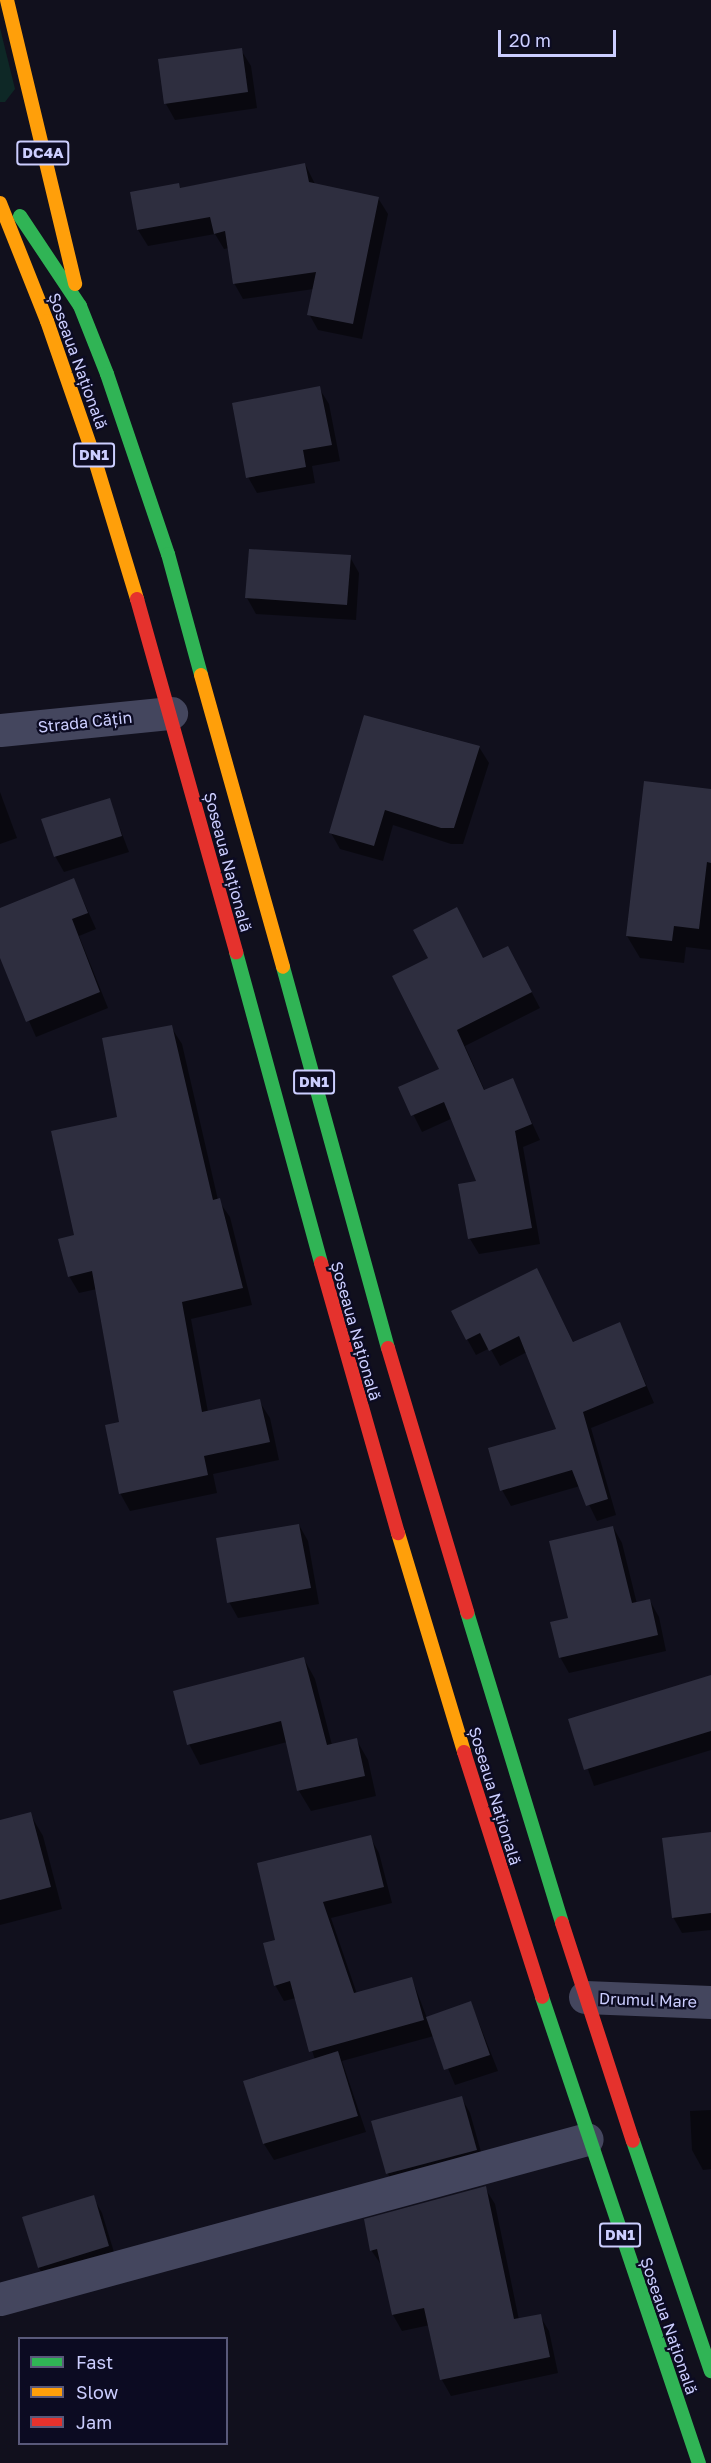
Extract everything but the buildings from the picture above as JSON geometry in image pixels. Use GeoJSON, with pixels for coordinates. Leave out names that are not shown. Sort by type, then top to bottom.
{"type":"FeatureCollection","features":[{"type":"Feature","properties":{"kind":"highway","name":"DC4A"},"geometry":{"type":"LineString","coordinates":[[7,0],[80,306]]}},
{"type":"Feature","properties":{"kind":"highway","name":"Șoseaua Națională"},"geometry":{"type":"LineString","coordinates":[[0,188],[80,306],[107,374],[168,554],[394,1368],[585,1997],[711,2371]]}},
{"type":"Feature","properties":{"kind":"highway","name":"Șoseaua Națională"},"geometry":{"type":"LineString","coordinates":[[0,203],[47,321],[93,454],[171,713],[352,1379],[441,1678],[587,2139],[699,2463]]}},
{"type":"Feature","properties":{"kind":"street","name":"Strada Cățin"},"geometry":{"type":"LineString","coordinates":[[0,730],[171,713]]}},
{"type":"Feature","properties":{"kind":"street","name":"Drumul Mare"},"geometry":{"type":"LineString","coordinates":[[585,1997],[711,2002]]}},
{"type":"Feature","properties":{"kind":"street"},"geometry":{"type":"LineString","coordinates":[[0,2299],[587,2139]]}},
{"type":"Feature","properties":{"kind":"green space"},"geometry":{"type":"Polygon","coordinates":[[[0,28],[15,89],[5,102],[0,102],[0,28]]]}},
{"type":"Feature","properties":{"kind":"traffic: fast"},"geometry":{"type":"LineString","coordinates":[[20,216],[80,306],[107,374],[168,554],[201,675]]}},
{"type":"Feature","properties":{"kind":"traffic: fast"},"geometry":{"type":"LineString","coordinates":[[236,952],[321,1263]]}},
{"type":"Feature","properties":{"kind":"traffic: fast"},"geometry":{"type":"LineString","coordinates":[[283,967],[388,1348]]}},
{"type":"Feature","properties":{"kind":"traffic: fast"},"geometry":{"type":"LineString","coordinates":[[467,1612],[562,1923]]}},
{"type":"Feature","properties":{"kind":"traffic: fast"},"geometry":{"type":"LineString","coordinates":[[542,1997],[699,2463]]}},
{"type":"Feature","properties":{"kind":"traffic: fast"},"geometry":{"type":"LineString","coordinates":[[633,2141],[711,2371]]}},
{"type":"Feature","properties":{"kind":"traffic: slow"},"geometry":{"type":"LineString","coordinates":[[7,0],[75,284]]}},
{"type":"Feature","properties":{"kind":"traffic: slow"},"geometry":{"type":"LineString","coordinates":[[0,203],[47,321],[93,454],[137,599]]}},
{"type":"Feature","properties":{"kind":"traffic: slow"},"geometry":{"type":"LineString","coordinates":[[201,675],[283,967]]}},
{"type":"Feature","properties":{"kind":"traffic: slow"},"geometry":{"type":"LineString","coordinates":[[398,1533],[464,1752]]}},
{"type":"Feature","properties":{"kind":"traffic: jam"},"geometry":{"type":"LineString","coordinates":[[137,599],[236,952]]}},
{"type":"Feature","properties":{"kind":"traffic: jam"},"geometry":{"type":"LineString","coordinates":[[321,1263],[398,1533]]}},
{"type":"Feature","properties":{"kind":"traffic: jam"},"geometry":{"type":"LineString","coordinates":[[388,1348],[467,1612]]}},
{"type":"Feature","properties":{"kind":"traffic: jam"},"geometry":{"type":"LineString","coordinates":[[464,1752],[542,1997]]}},
{"type":"Feature","properties":{"kind":"traffic: jam"},"geometry":{"type":"LineString","coordinates":[[562,1923],[633,2141]]}}]}
